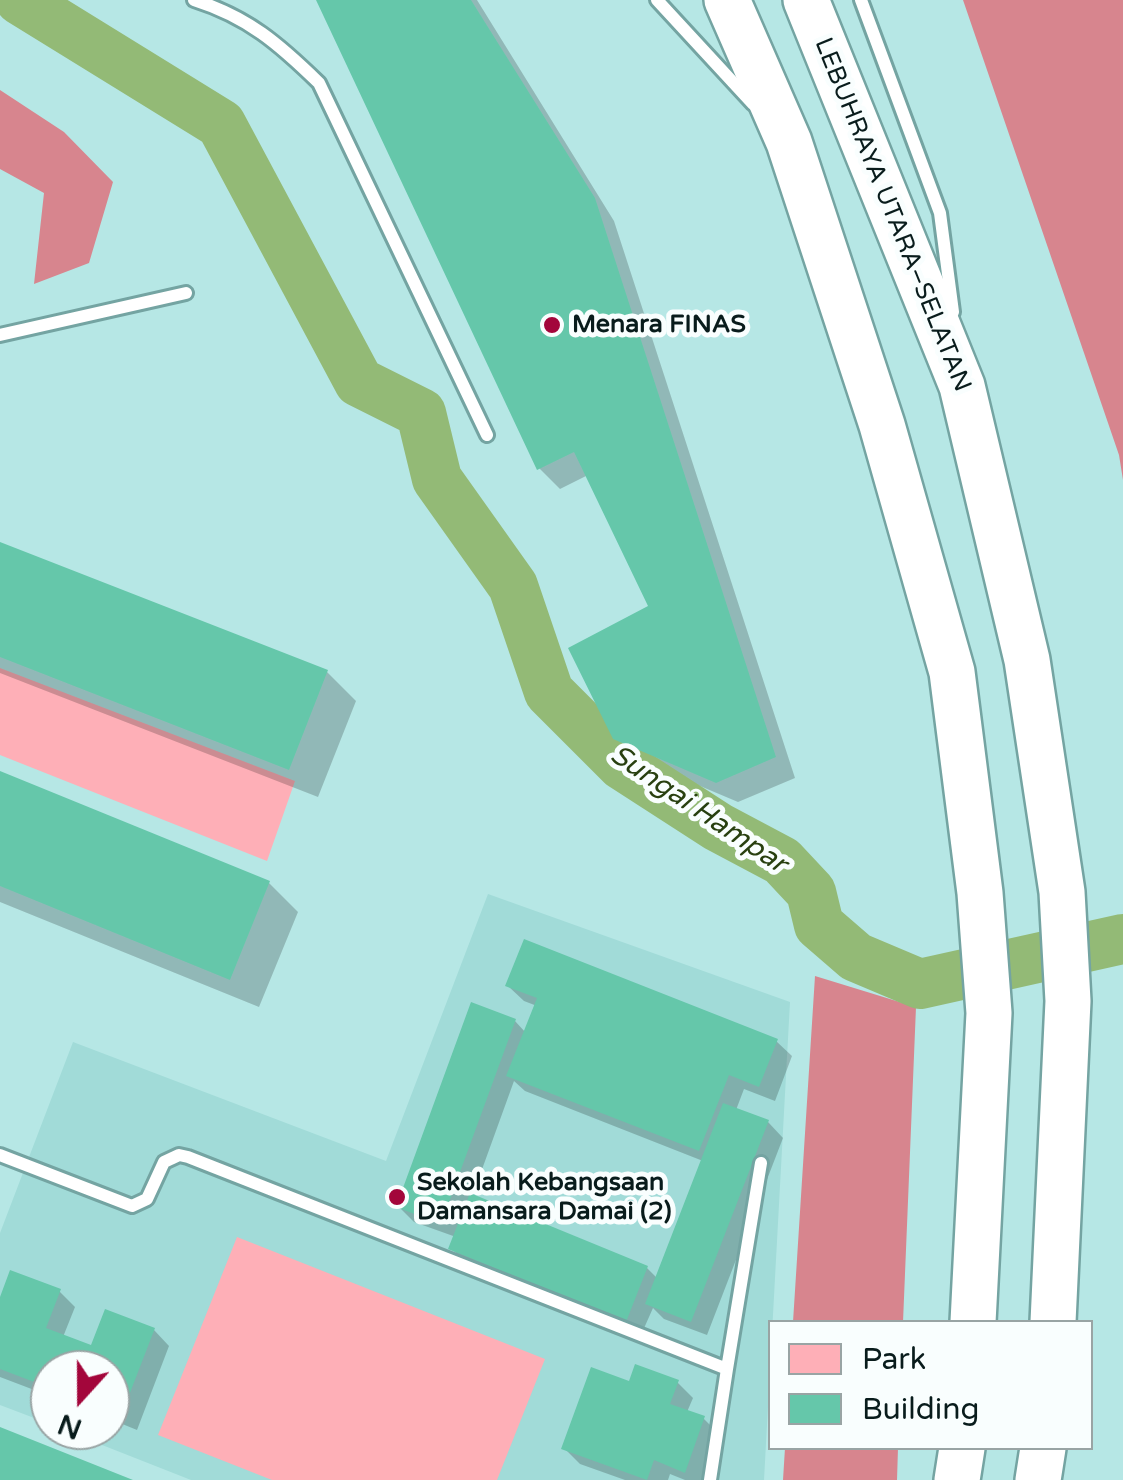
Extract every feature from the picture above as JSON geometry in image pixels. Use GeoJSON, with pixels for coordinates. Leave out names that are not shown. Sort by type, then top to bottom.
{"type":"FeatureCollection","features":[{"type":"Feature","properties":{"kind":"highway"},"geometry":{"type":"LineString","coordinates":[[727,0],[789,142],[882,426],[952,672],[980,893],[989,1013],[972,1320]]}},
{"type":"Feature","properties":{"kind":"highway","name":"LEBUHRAYA UTARA–SELATAN"},"geometry":{"type":"LineString","coordinates":[[806,0],[962,386],[1027,660],[1062,892],[1068,1000],[1052,1320]]}},
{"type":"Feature","properties":{"kind":"highway"},"geometry":{"type":"LineString","coordinates":[[957,1480],[962,1450]]}},
{"type":"Feature","properties":{"kind":"highway"},"geometry":{"type":"LineString","coordinates":[[1038,1480],[1043,1450]]}},
{"type":"Feature","properties":{"kind":"lane"},"geometry":{"type":"LineString","coordinates":[[194,0],[225,10],[274,40],[318,83],[486,435]]}},
{"type":"Feature","properties":{"kind":"lane"},"geometry":{"type":"LineString","coordinates":[[656,0],[789,142]]}},
{"type":"Feature","properties":{"kind":"lane"},"geometry":{"type":"LineString","coordinates":[[861,0],[940,212],[962,386]]}},
{"type":"Feature","properties":{"kind":"lane"},"geometry":{"type":"LineString","coordinates":[[0,335],[186,293]]}},
{"type":"Feature","properties":{"kind":"lane"},"geometry":{"type":"LineString","coordinates":[[0,1156],[132,1206],[147,1199],[164,1162],[179,1155],[188,1156],[727,1370]]}},
{"type":"Feature","properties":{"kind":"lane"},"geometry":{"type":"LineString","coordinates":[[710,1480],[761,1163]]}},
{"type":"Feature","properties":{"kind":"shaded area"},"geometry":{"type":"Polygon","coordinates":[[[963,0],[1123,0],[1123,480],[1119,455],[963,0]]]}},
{"type":"Feature","properties":{"kind":"shaded area"},"geometry":{"type":"Polygon","coordinates":[[[0,90],[64,132],[113,182],[89,263],[34,284],[44,193],[0,169],[0,90]]]}},
{"type":"Feature","properties":{"kind":"shaded area","name":"Sekolah Kebangsaan Damansara Damai (2)"},"geometry":{"type":"Polygon","coordinates":[[[488,894],[790,1002],[773,1320],[768,1320],[764,1480],[191,1480],[115,1450],[130,1450],[130,1350],[30,1350],[30,1416],[0,1405],[0,1233],[73,1042],[386,1161],[488,894]]]}},
{"type":"Feature","properties":{"kind":"shaded area"},"geometry":{"type":"Polygon","coordinates":[[[815,976],[916,1007],[903,1320],[793,1320],[815,976]]]}},
{"type":"Feature","properties":{"kind":"shaded area"},"geometry":{"type":"Polygon","coordinates":[[[785,1450],[898,1450],[897,1480],[783,1480],[785,1450]]]}},
{"type":"Feature","properties":{"kind":"green space"},"geometry":{"type":"Polygon","coordinates":[[[0,668],[295,781],[267,861],[0,755],[0,668]]]}},
{"type":"Feature","properties":{"kind":"green space"},"geometry":{"type":"Polygon","coordinates":[[[237,1237],[545,1359],[497,1480],[272,1480],[158,1435],[237,1237]]]}},
{"type":"Feature","properties":{"kind":"building","name":"Menara FINAS"},"geometry":{"type":"Polygon","coordinates":[[[316,0],[471,0],[595,198],[776,757],[716,783],[613,739],[568,648],[648,606],[574,452],[537,470],[316,0]]]}},
{"type":"Feature","properties":{"kind":"building"},"geometry":{"type":"Polygon","coordinates":[[[0,542],[328,670],[289,770],[0,657],[0,542]]]}},
{"type":"Feature","properties":{"kind":"building"},"geometry":{"type":"Polygon","coordinates":[[[0,771],[270,881],[230,980],[0,886],[0,771]]]}},
{"type":"Feature","properties":{"kind":"building"},"geometry":{"type":"Polygon","coordinates":[[[524,939],[778,1039],[759,1087],[729,1075],[699,1151],[506,1076],[537,998],[505,986],[524,939]]]}},
{"type":"Feature","properties":{"kind":"building"},"geometry":{"type":"Polygon","coordinates":[[[471,1002],[516,1019],[441,1224],[396,1207],[471,1002]]]}},
{"type":"Feature","properties":{"kind":"building"},"geometry":{"type":"Polygon","coordinates":[[[723,1103],[769,1120],[691,1322],[645,1304],[723,1103]]]}},
{"type":"Feature","properties":{"kind":"building"},"geometry":{"type":"Polygon","coordinates":[[[470,1193],[648,1266],[626,1322],[448,1249],[470,1193]]]}},
{"type":"Feature","properties":{"kind":"building"},"geometry":{"type":"Polygon","coordinates":[[[10,1270],[61,1289],[46,1328],[91,1345],[105,1309],[155,1328],[130,1393],[130,1350],[30,1350],[30,1380],[0,1369],[0,1297],[10,1270]]]}},
{"type":"Feature","properties":{"kind":"building"},"geometry":{"type":"Polygon","coordinates":[[[635,1364],[679,1380],[670,1404],[705,1416],[685,1473],[654,1460],[647,1480],[561,1449],[591,1367],[629,1381],[635,1364]]]}},
{"type":"Feature","properties":{"kind":"building"},"geometry":{"type":"Polygon","coordinates":[[[0,1427],[30,1439],[30,1450],[58,1450],[133,1480],[0,1480],[0,1427]]]}},
{"type":"Feature","properties":{"kind":"waterway","name":"Sungai Hampar"},"geometry":{"type":"LineString","coordinates":[[20,0],[221,124],[359,382],[421,413],[437,479],[513,586],[549,692],[622,765],[718,827],[782,861],[811,892],[819,925],[856,957],[920,984],[1123,939]]}},
{"type":"Feature","properties":{"kind":"place","name":"Menara FINAS"},"geometry":{"type":"Point","coordinates":[552,325]}},
{"type":"Feature","properties":{"kind":"place","name":"Sekolah Kebangsaan Damansara Damai (2)"},"geometry":{"type":"Point","coordinates":[397,1197]}}]}
